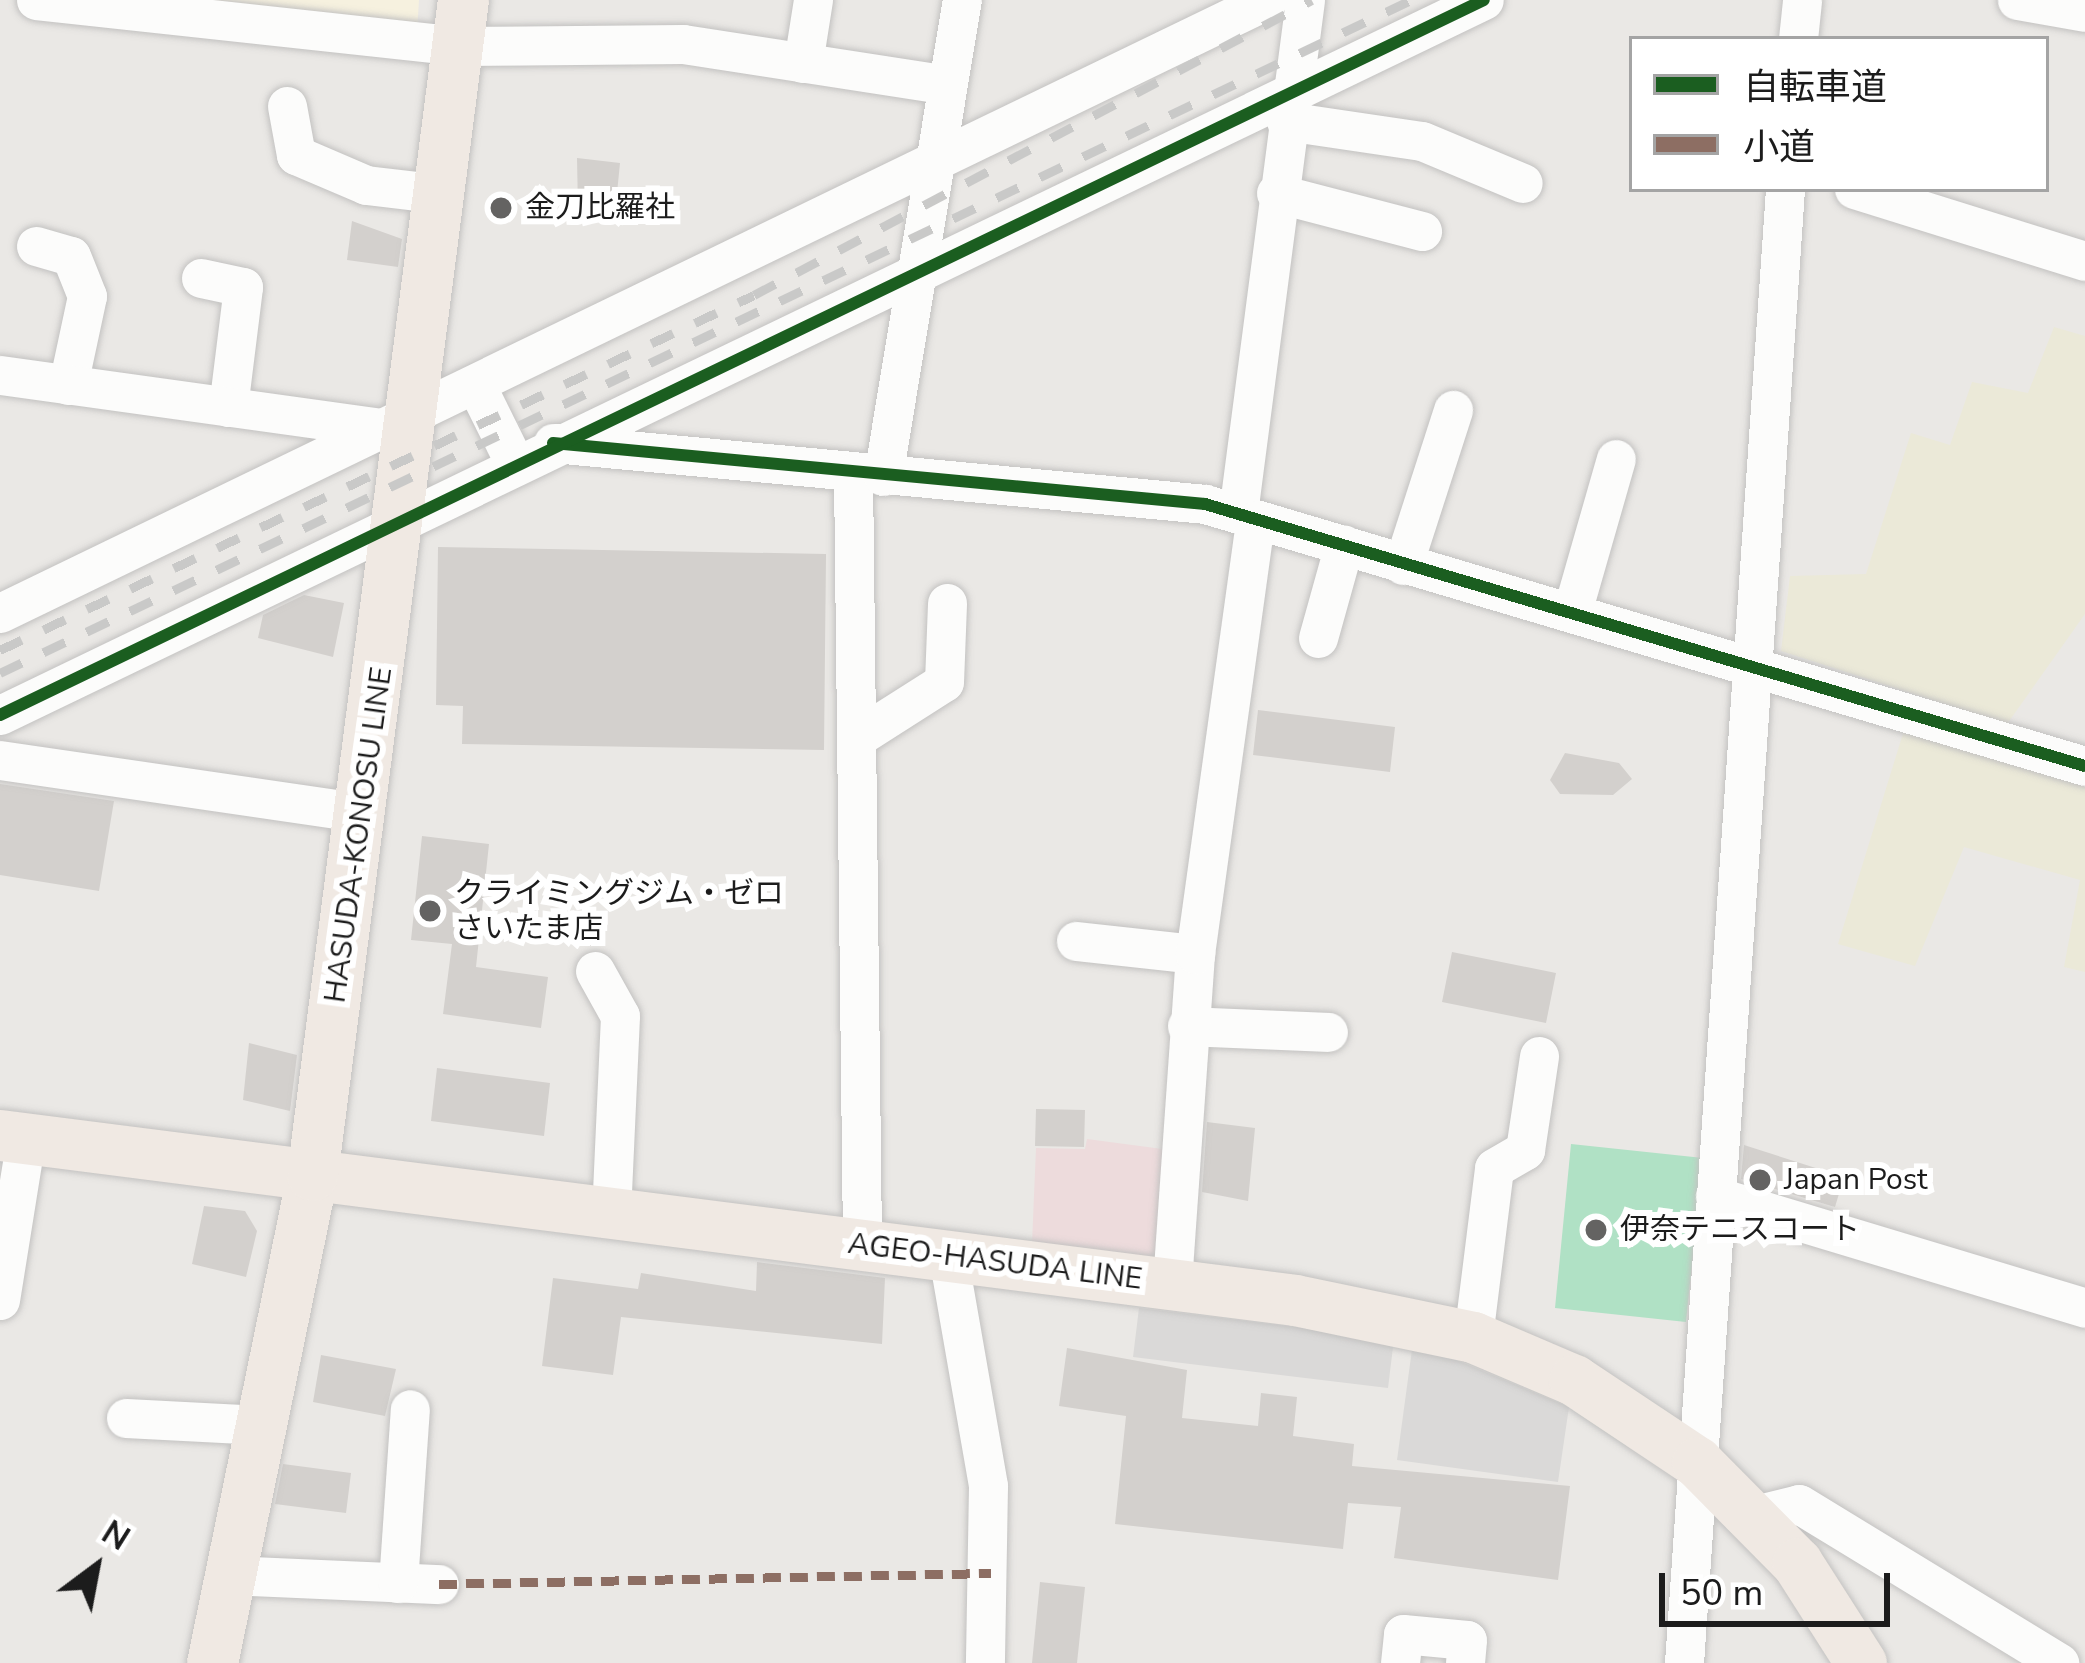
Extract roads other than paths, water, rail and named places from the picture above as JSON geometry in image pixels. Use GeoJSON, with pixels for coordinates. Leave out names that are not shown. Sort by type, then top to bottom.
{"type":"FeatureCollection","features":[{"type":"Feature","properties":{"kind":"main road","name":"HASUDA-KONOSU LINE"},"geometry":{"type":"LineString","coordinates":[[212,1663],[312,1175],[401,516],[403,424],[443,194],[461,23]]}},
{"type":"Feature","properties":{"kind":"main road","name":"AGEO-HASUDA LINE"},"geometry":{"type":"LineString","coordinates":[[13,1137],[1172,1283],[1473,1336],[1574,1380],[1697,1462],[1755,1515],[1861,1663]]}},
{"type":"Feature","properties":{"kind":"street"},"geometry":{"type":"LineString","coordinates":[[35,0],[461,23],[683,44],[947,85]]}},
{"type":"Feature","properties":{"kind":"street"},"geometry":{"type":"LineString","coordinates":[[803,63],[813,0]]}},
{"type":"Feature","properties":{"kind":"street"},"geometry":{"type":"LineString","coordinates":[[862,1246],[856,738],[868,474],[915,268],[962,0]]}},
{"type":"Feature","properties":{"kind":"street"},"geometry":{"type":"LineString","coordinates":[[0,613],[403,424],[1267,0]]}},
{"type":"Feature","properties":{"kind":"street"},"geometry":{"type":"LineString","coordinates":[[1172,1283],[1187,1026],[1247,517],[1276,193],[1305,0]]}},
{"type":"Feature","properties":{"kind":"street"},"geometry":{"type":"LineString","coordinates":[[0,716],[915,268],[1287,108],[1484,0]]}},
{"type":"Feature","properties":{"kind":"street"},"geometry":{"type":"LineString","coordinates":[[1798,36],[1802,0]]}},
{"type":"Feature","properties":{"kind":"street"},"geometry":{"type":"LineString","coordinates":[[2017,0],[2085,13]]}},
{"type":"Feature","properties":{"kind":"street"},"geometry":{"type":"LineString","coordinates":[[287,106],[296,155],[366,185],[443,194]]}},
{"type":"Feature","properties":{"kind":"street"},"geometry":{"type":"LineString","coordinates":[[1287,108],[1422,141],[1523,183]]}},
{"type":"Feature","properties":{"kind":"street"},"geometry":{"type":"LineString","coordinates":[[1684,1663],[1785,192]]}},
{"type":"Feature","properties":{"kind":"street"},"geometry":{"type":"LineString","coordinates":[[1864,192],[2085,260]]}},
{"type":"Feature","properties":{"kind":"street"},"geometry":{"type":"LineString","coordinates":[[1276,193],[1422,231]]}},
{"type":"Feature","properties":{"kind":"street"},"geometry":{"type":"LineString","coordinates":[[36,246],[71,256],[88,296],[68,385]]}},
{"type":"Feature","properties":{"kind":"street"},"geometry":{"type":"LineString","coordinates":[[201,278],[243,287],[228,406]]}},
{"type":"Feature","properties":{"kind":"street"},"geometry":{"type":"LineString","coordinates":[[0,375],[403,424]]}},
{"type":"Feature","properties":{"kind":"street"},"geometry":{"type":"LineString","coordinates":[[477,387],[514,462]]}},
{"type":"Feature","properties":{"kind":"street"},"geometry":{"type":"LineString","coordinates":[[1403,565],[1454,410]]}},
{"type":"Feature","properties":{"kind":"street"},"geometry":{"type":"LineString","coordinates":[[553,443],[1247,517],[1756,664],[2085,766]]}},
{"type":"Feature","properties":{"kind":"street"},"geometry":{"type":"LineString","coordinates":[[1572,612],[1616,458]]}},
{"type":"Feature","properties":{"kind":"street"},"geometry":{"type":"LineString","coordinates":[[1318,638],[1344,545]]}},
{"type":"Feature","properties":{"kind":"street"},"geometry":{"type":"LineString","coordinates":[[856,738],[944,682],[947,603]]}},
{"type":"Feature","properties":{"kind":"street"},"geometry":{"type":"LineString","coordinates":[[0,760],[363,813]]}},
{"type":"Feature","properties":{"kind":"street"},"geometry":{"type":"LineString","coordinates":[[1076,940],[1195,954]]}},
{"type":"Feature","properties":{"kind":"street"},"geometry":{"type":"LineString","coordinates":[[595,971],[620,1016],[611,1213]]}},
{"type":"Feature","properties":{"kind":"street"},"geometry":{"type":"LineString","coordinates":[[1187,1026],[1328,1032]]}},
{"type":"Feature","properties":{"kind":"street"},"geometry":{"type":"LineString","coordinates":[[1473,1336],[1494,1168],[1525,1150],[1539,1056]]}},
{"type":"Feature","properties":{"kind":"street"},"geometry":{"type":"LineString","coordinates":[[0,1300],[13,1137]]}},
{"type":"Feature","properties":{"kind":"street"},"geometry":{"type":"LineString","coordinates":[[1715,1196],[2085,1308]]}},
{"type":"Feature","properties":{"kind":"street"},"geometry":{"type":"LineString","coordinates":[[948,1256],[988,1486],[985,1663]]}},
{"type":"Feature","properties":{"kind":"street"},"geometry":{"type":"LineString","coordinates":[[398,1583],[410,1409]]}},
{"type":"Feature","properties":{"kind":"street"},"geometry":{"type":"LineString","coordinates":[[126,1418],[261,1426]]}},
{"type":"Feature","properties":{"kind":"street"},"geometry":{"type":"LineString","coordinates":[[1755,1515],[1799,1504],[2059,1663]]}},
{"type":"Feature","properties":{"kind":"street"},"geometry":{"type":"LineString","coordinates":[[230,1575],[439,1585]]}},
{"type":"Feature","properties":{"kind":"street"},"geometry":{"type":"LineString","coordinates":[[1400,1663],[1403,1634],[1467,1640],[1465,1663]]}},
{"type":"Feature","properties":{"kind":"railway"},"geometry":{"type":"LineString","coordinates":[[0,650],[754,295],[1312,0]]}},
{"type":"Feature","properties":{"kind":"railway"},"geometry":{"type":"LineString","coordinates":[[0,673],[1411,0]]}},
{"type":"Feature","properties":{"kind":"place","name":"金刀比羅社"},"geometry":{"type":"Point","coordinates":[501,208]}},
{"type":"Feature","properties":{"kind":"place","name":"クライミングジム・ゼロ さいたま店"},"geometry":{"type":"Point","coordinates":[430,911]}},
{"type":"Feature","properties":{"kind":"place","name":"Japan Post"},"geometry":{"type":"Point","coordinates":[1760,1180]}},
{"type":"Feature","properties":{"kind":"place","name":"伊奈テニスコート"},"geometry":{"type":"Point","coordinates":[1596,1230]}}]}
